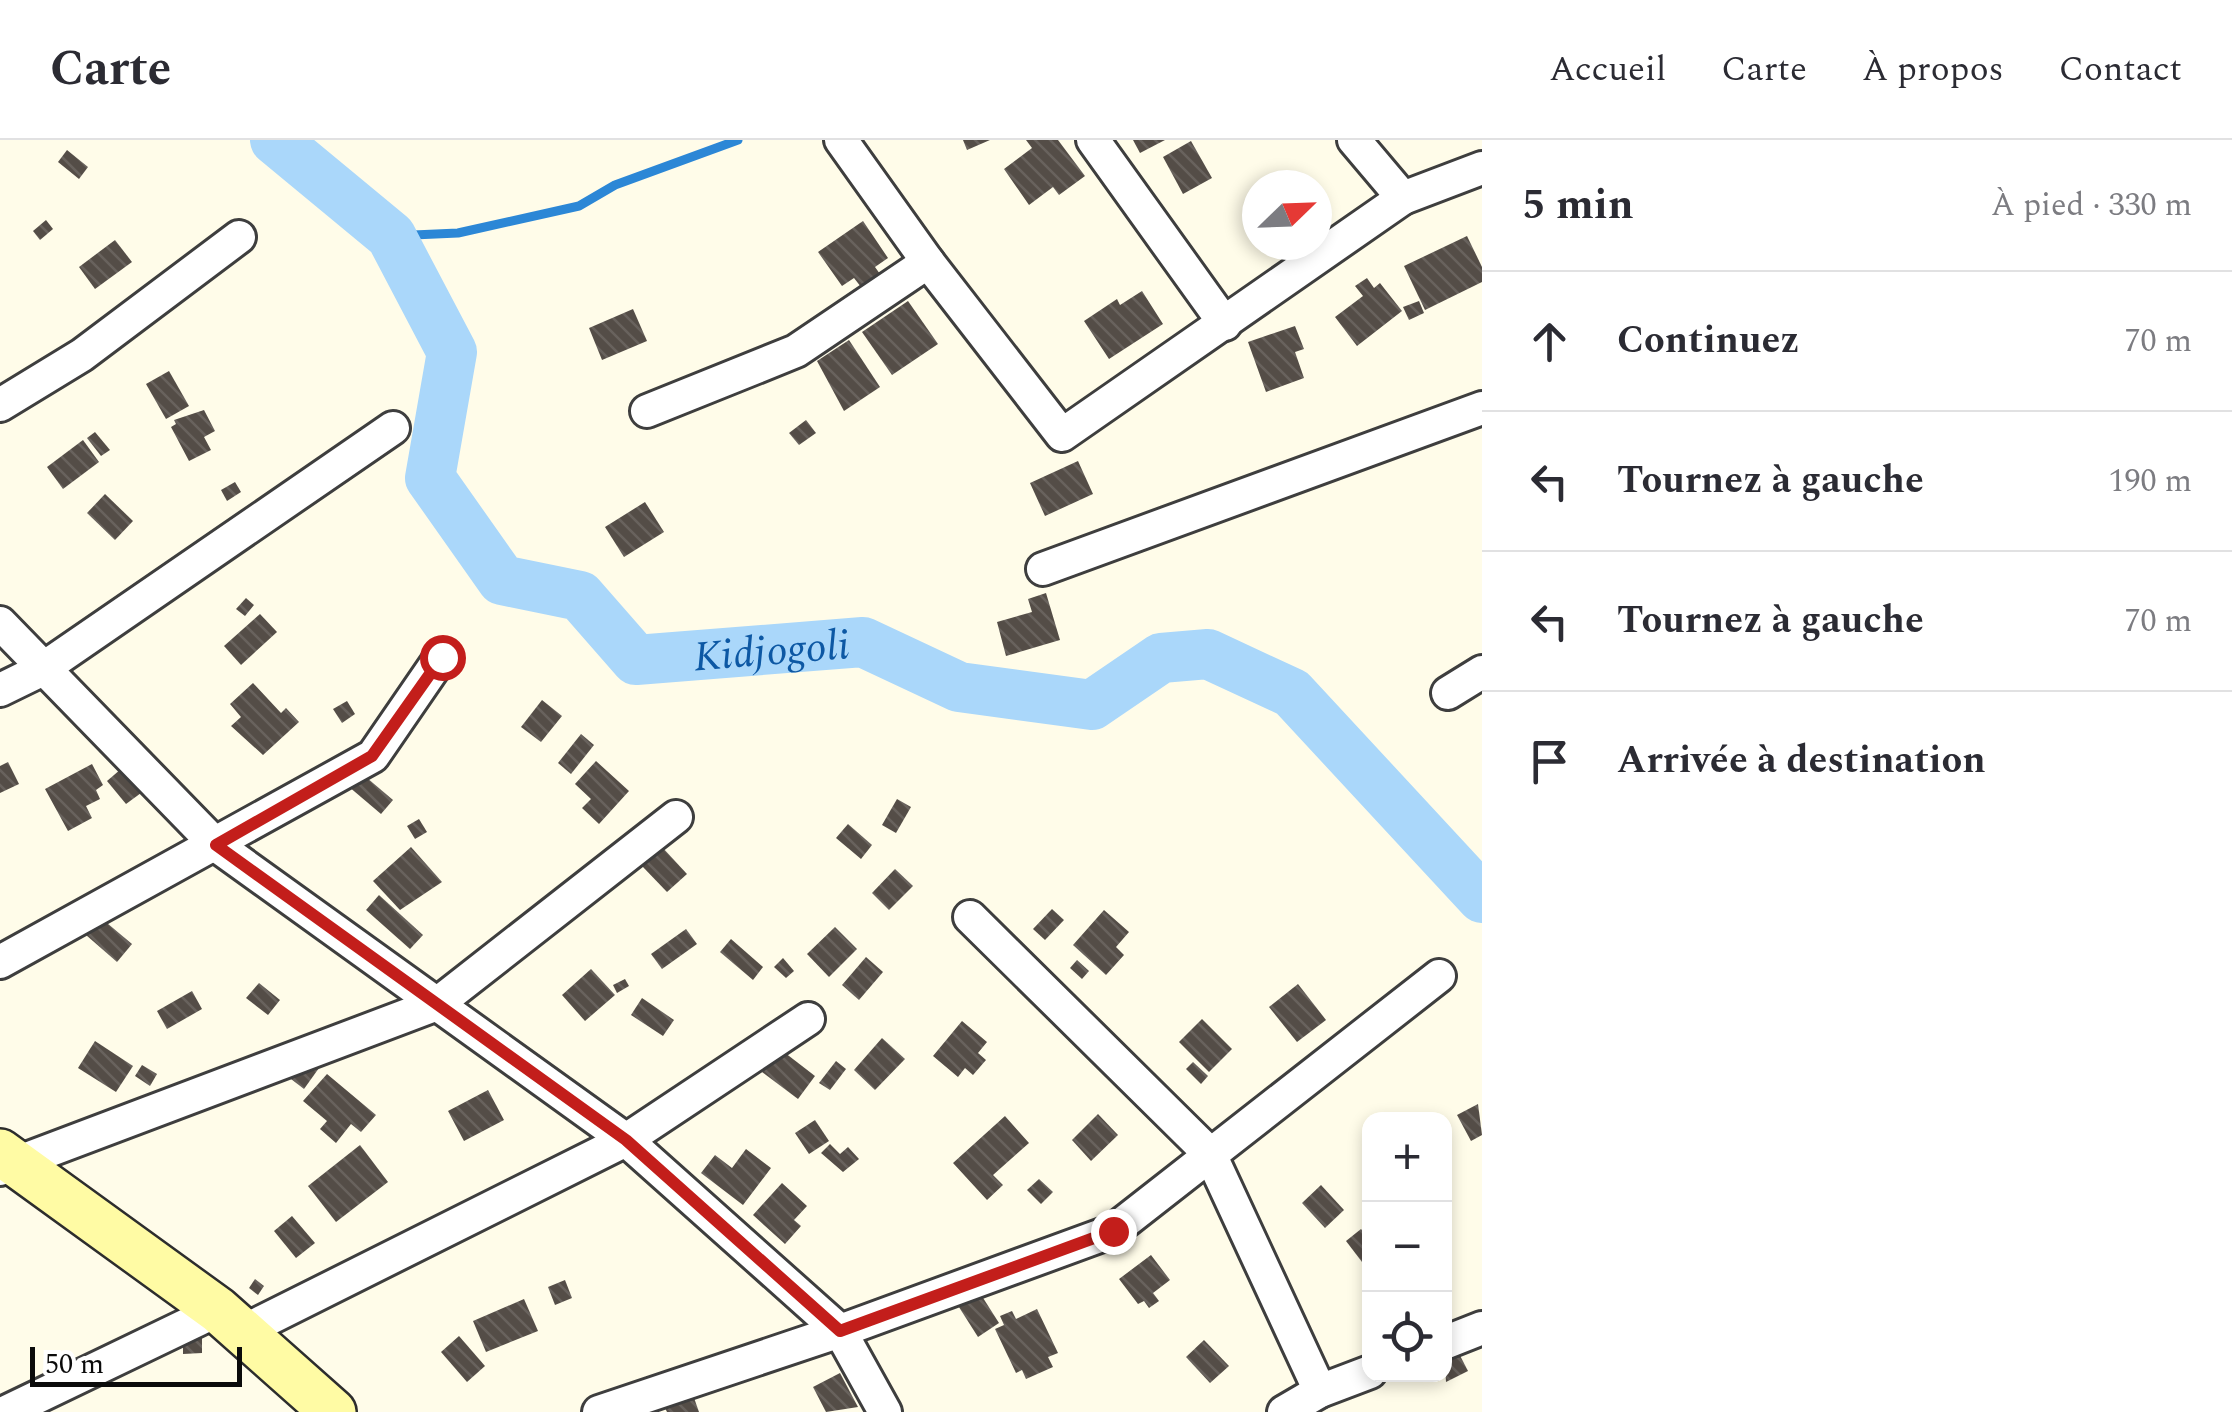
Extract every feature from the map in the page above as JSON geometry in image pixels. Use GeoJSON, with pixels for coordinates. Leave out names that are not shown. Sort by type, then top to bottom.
{"type":"FeatureCollection","features":[{"type":"Feature","properties":{"kind":"street"},"geometry":{"type":"LineString","coordinates":[[841,140],[928,262],[1062,435],[1403,198],[1482,168]]}},
{"type":"Feature","properties":{"kind":"street"},"geometry":{"type":"LineString","coordinates":[[1093,140],[1225,324]]}},
{"type":"Feature","properties":{"kind":"street"},"geometry":{"type":"LineString","coordinates":[[1354,140],[1403,198]]}},
{"type":"Feature","properties":{"kind":"street"},"geometry":{"type":"LineString","coordinates":[[0,404],[82,354],[239,237]]}},
{"type":"Feature","properties":{"kind":"street"},"geometry":{"type":"LineString","coordinates":[[647,411],[796,351],[928,262]]}},
{"type":"Feature","properties":{"kind":"street"},"geometry":{"type":"LineString","coordinates":[[1043,569],[1482,408]]}},
{"type":"Feature","properties":{"kind":"street"},"geometry":{"type":"LineString","coordinates":[[0,690],[40,670],[393,428]]}},
{"type":"Feature","properties":{"kind":"street"},"geometry":{"type":"LineString","coordinates":[[0,623],[40,670],[216,845],[626,1140],[840,1331],[885,1412]]}},
{"type":"Feature","properties":{"kind":"street"},"geometry":{"type":"LineString","coordinates":[[0,962],[372,756],[442,657]]}},
{"type":"Feature","properties":{"kind":"street"},"geometry":{"type":"LineString","coordinates":[[1448,693],[1482,672]]}},
{"type":"Feature","properties":{"kind":"street"},"geometry":{"type":"LineString","coordinates":[[6,1162],[436,1004],[676,817]]}},
{"type":"Feature","properties":{"kind":"street"},"geometry":{"type":"LineString","coordinates":[[970,917],[1210,1154],[1320,1391]]}},
{"type":"Feature","properties":{"kind":"street"},"geometry":{"type":"LineString","coordinates":[[599,1412],[840,1331],[1113,1231],[1439,976]]}},
{"type":"Feature","properties":{"kind":"street"},"geometry":{"type":"LineString","coordinates":[[6,1412],[230,1321],[626,1140],[808,1019]]}},
{"type":"Feature","properties":{"kind":"street"},"geometry":{"type":"LineString","coordinates":[[6,1162],[230,1321],[333,1412]]}},
{"type":"Feature","properties":{"kind":"street"},"geometry":{"type":"LineString","coordinates":[[1452,1340],[1482,1328]]}},
{"type":"Feature","properties":{"kind":"street"},"geometry":{"type":"LineString","coordinates":[[1284,1412],[1320,1391],[1362,1375]]}},
{"type":"Feature","properties":{"kind":"building"},"geometry":{"type":"Polygon","coordinates":[[[963,140],[990,140],[967,150],[963,140]]]}},
{"type":"Feature","properties":{"kind":"building"},"geometry":{"type":"Polygon","coordinates":[[[1026,140],[1058,140],[1085,176],[1059,195],[1053,187],[1029,205],[1004,169],[1032,148],[1026,140]]]}},
{"type":"Feature","properties":{"kind":"building"},"geometry":{"type":"Polygon","coordinates":[[[1133,140],[1165,140],[1140,153],[1133,140]]]}},
{"type":"Feature","properties":{"kind":"building"},"geometry":{"type":"Polygon","coordinates":[[[1191,141],[1212,178],[1183,194],[1163,157],[1191,141]]]}},
{"type":"Feature","properties":{"kind":"building"},"geometry":{"type":"Polygon","coordinates":[[[67,150],[88,167],[79,179],[58,162],[67,150]]]}},
{"type":"Feature","properties":{"kind":"building"},"geometry":{"type":"Polygon","coordinates":[[[46,220],[53,229],[40,240],[33,231],[46,220]]]}},
{"type":"Feature","properties":{"kind":"building"},"geometry":{"type":"Polygon","coordinates":[[[863,221],[888,258],[875,267],[880,274],[861,287],[854,278],[842,286],[818,252],[863,221]]]}},
{"type":"Feature","properties":{"kind":"building"},"geometry":{"type":"Polygon","coordinates":[[[1467,236],[1482,267],[1482,282],[1425,310],[1404,266],[1467,236]]]}},
{"type":"Feature","properties":{"kind":"building"},"geometry":{"type":"Polygon","coordinates":[[[115,240],[132,262],[95,289],[79,267],[115,240]]]}},
{"type":"Feature","properties":{"kind":"building"},"geometry":{"type":"Polygon","coordinates":[[[1367,278],[1374,288],[1380,283],[1402,311],[1357,346],[1335,317],[1363,296],[1355,286],[1367,278]]]}},
{"type":"Feature","properties":{"kind":"building"},"geometry":{"type":"Polygon","coordinates":[[[1142,291],[1163,324],[1109,359],[1084,321],[1117,299],[1120,305],[1142,291]]]}},
{"type":"Feature","properties":{"kind":"building"},"geometry":{"type":"Polygon","coordinates":[[[908,301],[938,344],[892,375],[862,332],[908,301]]]}},
{"type":"Feature","properties":{"kind":"building"},"geometry":{"type":"Polygon","coordinates":[[[1419,301],[1424,313],[1409,320],[1403,307],[1419,301]]]}},
{"type":"Feature","properties":{"kind":"building"},"geometry":{"type":"Polygon","coordinates":[[[633,309],[647,341],[602,360],[589,328],[633,309]]]}},
{"type":"Feature","properties":{"kind":"building"},"geometry":{"type":"Polygon","coordinates":[[[1295,326],[1304,349],[1295,352],[1304,378],[1266,392],[1248,342],[1295,326]]]}},
{"type":"Feature","properties":{"kind":"building"},"geometry":{"type":"Polygon","coordinates":[[[849,340],[880,387],[844,411],[817,361],[849,340]]]}},
{"type":"Feature","properties":{"kind":"building"},"geometry":{"type":"Polygon","coordinates":[[[169,371],[189,406],[166,419],[146,384],[169,371]]]}},
{"type":"Feature","properties":{"kind":"building"},"geometry":{"type":"Polygon","coordinates":[[[204,410],[215,431],[204,437],[211,450],[189,461],[171,427],[176,424],[174,420],[204,410]]]}},
{"type":"Feature","properties":{"kind":"building"},"geometry":{"type":"Polygon","coordinates":[[[806,420],[816,433],[799,445],[789,433],[806,420]]]}},
{"type":"Feature","properties":{"kind":"building"},"geometry":{"type":"Polygon","coordinates":[[[95,432],[110,450],[101,456],[87,438],[95,432]]]}},
{"type":"Feature","properties":{"kind":"building"},"geometry":{"type":"Polygon","coordinates":[[[83,440],[99,462],[63,489],[47,467],[83,440]]]}},
{"type":"Feature","properties":{"kind":"building"},"geometry":{"type":"Polygon","coordinates":[[[1078,461],[1093,494],[1045,516],[1030,483],[1078,461]]]}},
{"type":"Feature","properties":{"kind":"building"},"geometry":{"type":"Polygon","coordinates":[[[235,482],[241,492],[227,501],[221,490],[235,482]]]}},
{"type":"Feature","properties":{"kind":"building"},"geometry":{"type":"Polygon","coordinates":[[[105,494],[133,521],[115,540],[87,513],[105,494]]]}},
{"type":"Feature","properties":{"kind":"building"},"geometry":{"type":"Polygon","coordinates":[[[645,502],[664,532],[624,557],[605,527],[645,502]]]}},
{"type":"Feature","properties":{"kind":"building"},"geometry":{"type":"Polygon","coordinates":[[[1046,593],[1060,640],[1006,656],[997,622],[1032,612],[1028,599],[1046,593]]]}},
{"type":"Feature","properties":{"kind":"building"},"geometry":{"type":"Polygon","coordinates":[[[246,598],[254,605],[245,616],[236,609],[246,598]]]}},
{"type":"Feature","properties":{"kind":"building"},"geometry":{"type":"Polygon","coordinates":[[[260,614],[277,632],[241,665],[224,646],[260,614]]]}},
{"type":"Feature","properties":{"kind":"building"},"geometry":{"type":"Polygon","coordinates":[[[253,683],[281,713],[286,708],[299,722],[263,755],[231,726],[241,717],[230,704],[253,683]]]}},
{"type":"Feature","properties":{"kind":"building"},"geometry":{"type":"Polygon","coordinates":[[[542,700],[562,716],[541,742],[521,727],[542,700]]]}},
{"type":"Feature","properties":{"kind":"building"},"geometry":{"type":"Polygon","coordinates":[[[347,701],[355,714],[342,723],[333,709],[347,701]]]}},
{"type":"Feature","properties":{"kind":"building"},"geometry":{"type":"Polygon","coordinates":[[[581,734],[594,745],[571,774],[558,763],[581,734]]]}},
{"type":"Feature","properties":{"kind":"building"},"geometry":{"type":"Polygon","coordinates":[[[596,761],[629,791],[599,824],[582,808],[591,799],[575,784],[596,761]]]}},
{"type":"Feature","properties":{"kind":"building"},"geometry":{"type":"Polygon","coordinates":[[[8,762],[19,784],[0,793],[0,766],[8,762]]]}},
{"type":"Feature","properties":{"kind":"building"},"geometry":{"type":"Polygon","coordinates":[[[92,764],[103,785],[96,790],[100,799],[86,806],[92,818],[68,831],[45,789],[92,764]]]}},
{"type":"Feature","properties":{"kind":"building"},"geometry":{"type":"Polygon","coordinates":[[[121,769],[141,793],[126,804],[107,781],[121,769]]]}},
{"type":"Feature","properties":{"kind":"building"},"geometry":{"type":"Polygon","coordinates":[[[360,772],[393,800],[381,814],[348,786],[360,772]]]}},
{"type":"Feature","properties":{"kind":"building"},"geometry":{"type":"Polygon","coordinates":[[[897,799],[911,807],[896,833],[882,825],[897,799]]]}},
{"type":"Feature","properties":{"kind":"building"},"geometry":{"type":"Polygon","coordinates":[[[419,819],[427,832],[415,839],[407,826],[419,819]]]}},
{"type":"Feature","properties":{"kind":"building"},"geometry":{"type":"Polygon","coordinates":[[[848,824],[872,845],[861,859],[836,838],[848,824]]]}},
{"type":"Feature","properties":{"kind":"building"},"geometry":{"type":"Polygon","coordinates":[[[411,847],[442,882],[400,910],[373,881],[411,847]]]}},
{"type":"Feature","properties":{"kind":"building"},"geometry":{"type":"Polygon","coordinates":[[[662,847],[687,874],[667,892],[642,866],[662,847]]]}},
{"type":"Feature","properties":{"kind":"building"},"geometry":{"type":"Polygon","coordinates":[[[895,869],[913,886],[889,910],[872,893],[895,869]]]}},
{"type":"Feature","properties":{"kind":"building"},"geometry":{"type":"Polygon","coordinates":[[[379,895],[423,935],[410,949],[366,910],[379,895]]]}},
{"type":"Feature","properties":{"kind":"building"},"geometry":{"type":"Polygon","coordinates":[[[1052,909],[1064,920],[1045,940],[1033,929],[1052,909]]]}},
{"type":"Feature","properties":{"kind":"building"},"geometry":{"type":"Polygon","coordinates":[[[1104,910],[1129,932],[1116,947],[1124,955],[1106,975],[1073,945],[1104,910]]]}},
{"type":"Feature","properties":{"kind":"building"},"geometry":{"type":"Polygon","coordinates":[[[101,918],[132,944],[117,962],[86,935],[101,918]]]}},
{"type":"Feature","properties":{"kind":"building"},"geometry":{"type":"Polygon","coordinates":[[[835,927],[857,949],[829,977],[807,954],[835,927]]]}},
{"type":"Feature","properties":{"kind":"building"},"geometry":{"type":"Polygon","coordinates":[[[686,929],[697,944],[662,969],[651,954],[686,929]]]}},
{"type":"Feature","properties":{"kind":"building"},"geometry":{"type":"Polygon","coordinates":[[[731,939],[763,967],[753,980],[720,952],[731,939]]]}},
{"type":"Feature","properties":{"kind":"building"},"geometry":{"type":"Polygon","coordinates":[[[866,957],[883,972],[859,1000],[842,985],[866,957]]]}},
{"type":"Feature","properties":{"kind":"building"},"geometry":{"type":"Polygon","coordinates":[[[783,958],[794,971],[786,978],[774,967],[783,958]]]}},
{"type":"Feature","properties":{"kind":"building"},"geometry":{"type":"Polygon","coordinates":[[[1077,960],[1089,971],[1082,979],[1070,968],[1077,960]]]}},
{"type":"Feature","properties":{"kind":"building"},"geometry":{"type":"Polygon","coordinates":[[[591,969],[615,995],[585,1021],[562,995],[591,969]]]}},
{"type":"Feature","properties":{"kind":"building"},"geometry":{"type":"Polygon","coordinates":[[[625,979],[629,986],[617,993],[613,985],[625,979]]]}},
{"type":"Feature","properties":{"kind":"building"},"geometry":{"type":"Polygon","coordinates":[[[259,983],[280,1000],[268,1015],[246,998],[259,983]]]}},
{"type":"Feature","properties":{"kind":"building"},"geometry":{"type":"Polygon","coordinates":[[[1298,984],[1326,1020],[1297,1042],[1269,1007],[1298,984]]]}},
{"type":"Feature","properties":{"kind":"building"},"geometry":{"type":"Polygon","coordinates":[[[192,991],[202,1009],[167,1029],[157,1011],[192,991]]]}},
{"type":"Feature","properties":{"kind":"building"},"geometry":{"type":"Polygon","coordinates":[[[642,998],[674,1020],[663,1036],[631,1015],[642,998]]]}},
{"type":"Feature","properties":{"kind":"building"},"geometry":{"type":"Polygon","coordinates":[[[1202,1019],[1232,1049],[1209,1072],[1179,1042],[1202,1019]]]}},
{"type":"Feature","properties":{"kind":"building"},"geometry":{"type":"Polygon","coordinates":[[[962,1021],[987,1042],[978,1053],[986,1060],[973,1075],[965,1068],[958,1077],[933,1056],[962,1021]]]}},
{"type":"Feature","properties":{"kind":"building"},"geometry":{"type":"Polygon","coordinates":[[[882,1038],[905,1059],[875,1090],[854,1070],[882,1038]]]}},
{"type":"Feature","properties":{"kind":"building"},"geometry":{"type":"Polygon","coordinates":[[[95,1041],[133,1066],[116,1092],[78,1068],[95,1041]]]}},
{"type":"Feature","properties":{"kind":"building"},"geometry":{"type":"Polygon","coordinates":[[[780,1049],[815,1076],[798,1099],[762,1072],[780,1049]]]}},
{"type":"Feature","properties":{"kind":"building"},"geometry":{"type":"Polygon","coordinates":[[[306,1058],[319,1068],[304,1089],[291,1079],[306,1058]]]}},
{"type":"Feature","properties":{"kind":"building"},"geometry":{"type":"Polygon","coordinates":[[[836,1061],[846,1069],[830,1090],[819,1083],[836,1061]]]}},
{"type":"Feature","properties":{"kind":"building"},"geometry":{"type":"Polygon","coordinates":[[[1193,1062],[1208,1076],[1201,1084],[1186,1069],[1193,1062]]]}},
{"type":"Feature","properties":{"kind":"building"},"geometry":{"type":"Polygon","coordinates":[[[142,1065],[157,1074],[150,1086],[135,1076],[142,1065]]]}},
{"type":"Feature","properties":{"kind":"building"},"geometry":{"type":"Polygon","coordinates":[[[327,1074],[376,1115],[361,1132],[351,1124],[336,1143],[320,1129],[327,1121],[303,1101],[327,1074]]]}},
{"type":"Feature","properties":{"kind":"building"},"geometry":{"type":"Polygon","coordinates":[[[488,1090],[504,1120],[464,1141],[448,1111],[488,1090]]]}},
{"type":"Feature","properties":{"kind":"building"},"geometry":{"type":"Polygon","coordinates":[[[1478,1104],[1482,1135],[1471,1141],[1457,1115],[1478,1104]]]}},
{"type":"Feature","properties":{"kind":"building"},"geometry":{"type":"Polygon","coordinates":[[[1098,1114],[1118,1135],[1091,1161],[1072,1140],[1098,1114]]]}},
{"type":"Feature","properties":{"kind":"building"},"geometry":{"type":"Polygon","coordinates":[[[1005,1116],[1029,1143],[993,1175],[1003,1185],[987,1200],[953,1163],[1005,1116]]]}},
{"type":"Feature","properties":{"kind":"building"},"geometry":{"type":"Polygon","coordinates":[[[815,1120],[829,1141],[809,1154],[795,1133],[815,1120]]]}},
{"type":"Feature","properties":{"kind":"building"},"geometry":{"type":"Polygon","coordinates":[[[830,1144],[840,1154],[848,1147],[859,1159],[843,1172],[821,1153],[830,1144]]]}},
{"type":"Feature","properties":{"kind":"building"},"geometry":{"type":"Polygon","coordinates":[[[360,1145],[388,1182],[336,1222],[308,1186],[360,1145]]]}},
{"type":"Feature","properties":{"kind":"building"},"geometry":{"type":"Polygon","coordinates":[[[746,1149],[771,1168],[743,1205],[701,1173],[715,1155],[732,1168],[746,1149]]]}},
{"type":"Feature","properties":{"kind":"building"},"geometry":{"type":"Polygon","coordinates":[[[1039,1179],[1053,1192],[1041,1204],[1027,1190],[1039,1179]]]}},
{"type":"Feature","properties":{"kind":"building"},"geometry":{"type":"Polygon","coordinates":[[[782,1183],[807,1206],[794,1220],[801,1226],[785,1244],[753,1215],[782,1183]]]}},
{"type":"Feature","properties":{"kind":"building"},"geometry":{"type":"Polygon","coordinates":[[[1321,1185],[1344,1210],[1325,1228],[1302,1203],[1321,1185]]]}},
{"type":"Feature","properties":{"kind":"building"},"geometry":{"type":"Polygon","coordinates":[[[292,1216],[315,1243],[296,1258],[274,1231],[292,1216]]]}},
{"type":"Feature","properties":{"kind":"building"},"geometry":{"type":"Polygon","coordinates":[[[1362,1230],[1362,1262],[1346,1241],[1362,1230]]]}},
{"type":"Feature","properties":{"kind":"building"},"geometry":{"type":"Polygon","coordinates":[[[1151,1255],[1170,1280],[1153,1293],[1159,1301],[1149,1308],[1144,1301],[1138,1304],[1119,1279],[1151,1255]]]}},
{"type":"Feature","properties":{"kind":"building"},"geometry":{"type":"Polygon","coordinates":[[[255,1279],[264,1286],[258,1295],[249,1288],[255,1279]]]}},
{"type":"Feature","properties":{"kind":"building"},"geometry":{"type":"Polygon","coordinates":[[[565,1280],[572,1298],[555,1305],[548,1287],[565,1280]]]}},
{"type":"Feature","properties":{"kind":"building"},"geometry":{"type":"Polygon","coordinates":[[[978,1290],[999,1323],[978,1337],[957,1304],[978,1290]]]}},
{"type":"Feature","properties":{"kind":"building"},"geometry":{"type":"Polygon","coordinates":[[[524,1299],[538,1331],[486,1352],[473,1321],[524,1299]]]}},
{"type":"Feature","properties":{"kind":"building"},"geometry":{"type":"Polygon","coordinates":[[[1037,1309],[1058,1353],[1048,1357],[1053,1367],[1026,1379],[1022,1370],[1016,1373],[995,1329],[1004,1325],[1000,1316],[1012,1311],[1016,1319],[1037,1309]]]}},
{"type":"Feature","properties":{"kind":"building"},"geometry":{"type":"Polygon","coordinates":[[[202,1334],[202,1353],[183,1354],[183,1335],[202,1334]]]}},
{"type":"Feature","properties":{"kind":"building"},"geometry":{"type":"Polygon","coordinates":[[[459,1336],[485,1366],[467,1382],[441,1352],[459,1336]]]}},
{"type":"Feature","properties":{"kind":"building"},"geometry":{"type":"Polygon","coordinates":[[[1204,1340],[1229,1366],[1210,1383],[1186,1357],[1204,1340]]]}},
{"type":"Feature","properties":{"kind":"building"},"geometry":{"type":"Polygon","coordinates":[[[1452,1342],[1468,1371],[1452,1379],[1452,1342]]]}},
{"type":"Feature","properties":{"kind":"building"},"geometry":{"type":"Polygon","coordinates":[[[840,1373],[858,1407],[826,1412],[813,1387],[840,1373]]]}},
{"type":"Feature","properties":{"kind":"building"},"geometry":{"type":"Polygon","coordinates":[[[693,1395],[699,1412],[667,1412],[664,1406],[693,1395]]]}},
{"type":"Feature","properties":{"kind":"waterway","name":"Kidjogoli"},"geometry":{"type":"LineString","coordinates":[[275,140],[391,236],[452,352],[430,478],[502,580],[580,596],[636,660],[863,642],[959,687],[1092,705],[1161,658],[1208,654],[1292,693],[1482,898]]}},
{"type":"Feature","properties":{"kind":"waterway"},"geometry":{"type":"LineString","coordinates":[[391,236],[458,233],[579,206],[615,185],[738,140]]}},
{"type":"Feature","properties":{"kind":"route"},"geometry":{"type":"LineString","coordinates":[[442,657],[372,756],[216,845],[626,1140],[840,1331],[1113,1231]]}}]}
